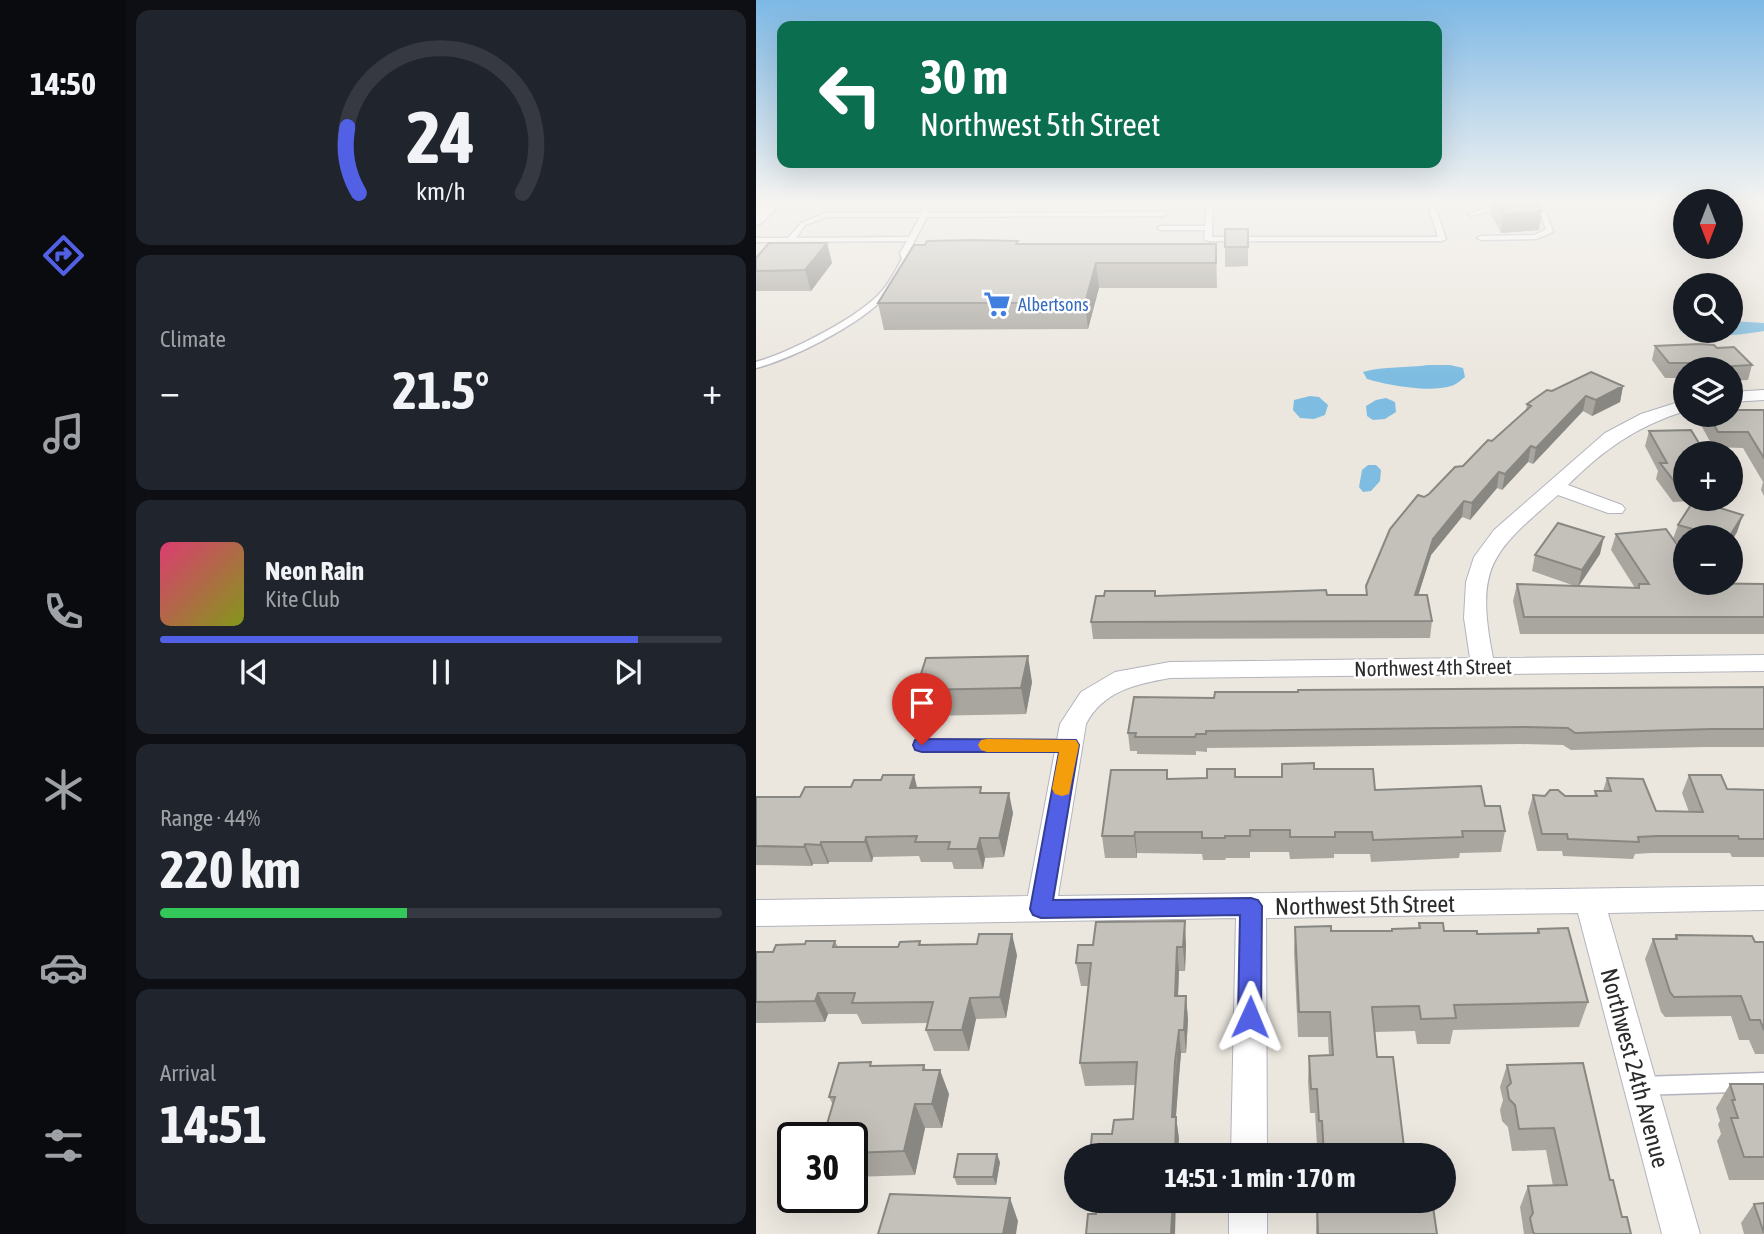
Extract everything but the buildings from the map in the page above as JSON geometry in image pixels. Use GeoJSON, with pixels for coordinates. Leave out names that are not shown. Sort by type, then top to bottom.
{"type":"FeatureCollection","features":[{"type":"Feature","properties":{"kind":"street"},"geometry":{"type":"LineString","coordinates":[[1743,396],[1764,395]]}},
{"type":"Feature","properties":{"kind":"street"},"geometry":{"type":"LineString","coordinates":[[1483,666],[1473,610],[1480,569],[1491,547],[1517,519],[1612,436],[1645,418],[1673,409]]}},
{"type":"Feature","properties":{"kind":"street"},"geometry":{"type":"LineString","coordinates":[[1554,487],[1615,509]]}},
{"type":"Feature","properties":{"kind":"street","name":"Northwest 4th Street"},"geometry":{"type":"LineString","coordinates":[[1070,745],[1073,724],[1090,698],[1124,678],[1170,670],[1764,663]]}},
{"type":"Feature","properties":{"kind":"street"},"geometry":{"type":"LineString","coordinates":[[1041,909],[1070,745]]}},
{"type":"Feature","properties":{"kind":"street","name":"Northwest 5th Street"},"geometry":{"type":"LineString","coordinates":[[756,914],[1764,898]]}},
{"type":"Feature","properties":{"kind":"street","name":"Northwest 24th Avenue"},"geometry":{"type":"LineString","coordinates":[[1590,901],[1681,1234]]}},
{"type":"Feature","properties":{"kind":"street"},"geometry":{"type":"LineString","coordinates":[[1249,1143],[1251,906]]}},
{"type":"Feature","properties":{"kind":"street"},"geometry":{"type":"LineString","coordinates":[[1248,1213],[1248,1234]]}},
{"type":"Feature","properties":{"kind":"lane"},"geometry":{"type":"LineString","coordinates":[[756,365],[785,357],[844,322],[884,294],[906,259]]}},
{"type":"Feature","properties":{"kind":"lane"},"geometry":{"type":"LineString","coordinates":[[922,745],[1070,745]]}},
{"type":"Feature","properties":{"kind":"lane"},"geometry":{"type":"LineString","coordinates":[[1640,1086],[1764,1082]]}},
{"type":"Feature","properties":{"kind":"water"},"geometry":{"type":"Polygon","coordinates":[[[1743,322],[1764,323],[1764,331],[1743,334],[1743,322]]]}},
{"type":"Feature","properties":{"kind":"water"},"geometry":{"type":"Polygon","coordinates":[[[1428,365],[1463,368],[1465,377],[1451,386],[1420,388],[1367,379],[1363,372],[1379,369],[1428,365]]]}},
{"type":"Feature","properties":{"kind":"water"},"geometry":{"type":"Polygon","coordinates":[[[1319,397],[1328,405],[1325,415],[1314,419],[1300,418],[1293,410],[1294,400],[1319,397]]]}},
{"type":"Feature","properties":{"kind":"water"},"geometry":{"type":"Polygon","coordinates":[[[1386,398],[1395,402],[1396,412],[1385,419],[1373,420],[1367,416],[1366,406],[1386,398]]]}},
{"type":"Feature","properties":{"kind":"water"},"geometry":{"type":"Polygon","coordinates":[[[1368,465],[1376,465],[1381,470],[1380,481],[1371,491],[1363,492],[1359,487],[1362,470],[1368,465]]]}},
{"type":"Feature","properties":{"kind":"slow traffic"},"geometry":{"type":"LineString","coordinates":[[987,745],[1070,745],[1062,789]]}},
{"type":"Feature","properties":{"kind":"place","name":"Albertsons"},"geometry":{"type":"Point","coordinates":[997,304]}},
{"type":"Feature","properties":{"kind":"route"},"geometry":{"type":"LineString","coordinates":[[922,745],[1070,745],[1041,909],[1251,906],[1250,1017]]}}]}
